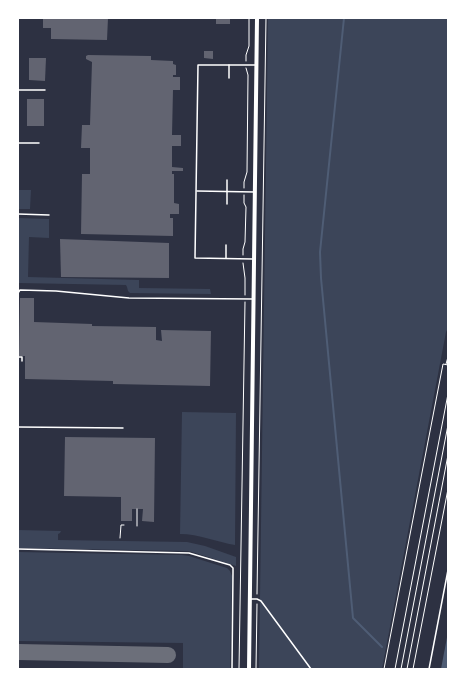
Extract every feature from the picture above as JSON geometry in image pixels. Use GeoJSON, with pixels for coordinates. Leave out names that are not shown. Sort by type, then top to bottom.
{"type":"FeatureCollection","features":[{"type":"Feature","properties":{"kind":"street"},"geometry":{"type":"LineString","coordinates":[[249,669],[257,18]]}},
{"type":"Feature","properties":{"kind":"lane"},"geometry":{"type":"LineString","coordinates":[[254,259],[195,258],[198,65],[256,65]]}},
{"type":"Feature","properties":{"kind":"lane"},"geometry":{"type":"LineString","coordinates":[[229,65],[229,78]]}},
{"type":"Feature","properties":{"kind":"lane"},"geometry":{"type":"LineString","coordinates":[[18,90],[45,90]]}},
{"type":"Feature","properties":{"kind":"lane"},"geometry":{"type":"LineString","coordinates":[[18,143],[39,143]]}},
{"type":"Feature","properties":{"kind":"lane"},"geometry":{"type":"LineString","coordinates":[[227,180],[227,204]]}},
{"type":"Feature","properties":{"kind":"lane"},"geometry":{"type":"LineString","coordinates":[[197,191],[255,192]]}},
{"type":"Feature","properties":{"kind":"lane"},"geometry":{"type":"LineString","coordinates":[[18,214],[49,215]]}},
{"type":"Feature","properties":{"kind":"lane"},"geometry":{"type":"LineString","coordinates":[[226,245],[226,258]]}},
{"type":"Feature","properties":{"kind":"lane"},"geometry":{"type":"LineString","coordinates":[[18,293],[20,290],[49,290],[129,298],[254,299]]}},
{"type":"Feature","properties":{"kind":"lane"},"geometry":{"type":"LineString","coordinates":[[18,357],[22,357],[22,361]]}},
{"type":"Feature","properties":{"kind":"lane"},"geometry":{"type":"LineString","coordinates":[[18,427],[123,428]]}},
{"type":"Feature","properties":{"kind":"lane"},"geometry":{"type":"LineString","coordinates":[[18,549],[189,553],[230,566],[233,568],[232,669]]}},
{"type":"Feature","properties":{"kind":"lane"},"geometry":{"type":"LineString","coordinates":[[429,669],[448,570]]}},
{"type":"Feature","properties":{"kind":"lane"},"geometry":{"type":"LineString","coordinates":[[250,599],[257,599],[261,601],[311,669]]}},
{"type":"Feature","properties":{"kind":"path"},"geometry":{"type":"LineString","coordinates":[[239,669],[246,278],[243,259],[243,249],[246,242],[244,182],[247,172],[248,76],[246,70],[246,55],[249,46],[249,18]]}},
{"type":"Feature","properties":{"kind":"path"},"geometry":{"type":"LineString","coordinates":[[256,669],[266,18]]}},
{"type":"Feature","properties":{"kind":"path"},"geometry":{"type":"LineString","coordinates":[[384,669],[443,364],[447,365],[448,357]]}},
{"type":"Feature","properties":{"kind":"path"},"geometry":{"type":"LineString","coordinates":[[395,669],[448,394]]}},
{"type":"Feature","properties":{"kind":"path"},"geometry":{"type":"LineString","coordinates":[[401,669],[448,425]]}},
{"type":"Feature","properties":{"kind":"path"},"geometry":{"type":"LineString","coordinates":[[407,669],[448,454]]}},
{"type":"Feature","properties":{"kind":"path"},"geometry":{"type":"LineString","coordinates":[[413,669],[448,489]]}},
{"type":"Feature","properties":{"kind":"path"},"geometry":{"type":"LineString","coordinates":[[137,509],[138,526]]}},
{"type":"Feature","properties":{"kind":"path"},"geometry":{"type":"LineString","coordinates":[[120,538],[121,525],[124,525]]}},
{"type":"Feature","properties":{"kind":"shaded area"},"geometry":{"type":"Polygon","coordinates":[[[268,18],[448,18],[448,328],[446,332],[382,669],[259,669],[268,18]]]}},
{"type":"Feature","properties":{"kind":"shaded area"},"geometry":{"type":"Polygon","coordinates":[[[18,190],[31,190],[30,209],[18,209],[18,190]]]}},
{"type":"Feature","properties":{"kind":"shaded area"},"geometry":{"type":"Polygon","coordinates":[[[18,218],[49,219],[49,238],[29,237],[28,277],[139,280],[139,288],[210,289],[211,294],[130,293],[126,285],[18,283],[18,218]]]}},
{"type":"Feature","properties":{"kind":"shaded area"},"geometry":{"type":"Polygon","coordinates":[[[182,412],[236,413],[235,545],[194,535],[180,534],[182,412]]]}},
{"type":"Feature","properties":{"kind":"shaded area"},"geometry":{"type":"Polygon","coordinates":[[[18,530],[61,531],[58,534],[58,540],[187,542],[205,546],[236,557],[236,566],[189,551],[18,548],[18,530]]]}},
{"type":"Feature","properties":{"kind":"shaded area"},"geometry":{"type":"Polygon","coordinates":[[[18,552],[182,555],[227,568],[232,576],[230,669],[183,669],[183,643],[18,641],[18,552]]]}},
{"type":"Feature","properties":{"kind":"shaded area"},"geometry":{"type":"Polygon","coordinates":[[[448,632],[448,669],[441,669],[448,632]]]}},
{"type":"Feature","properties":{"kind":"building"},"geometry":{"type":"Polygon","coordinates":[[[43,18],[108,18],[107,40],[51,39],[51,28],[43,28],[43,18]]]}},
{"type":"Feature","properties":{"kind":"building"},"geometry":{"type":"Polygon","coordinates":[[[216,18],[230,18],[230,24],[216,24],[216,18]]]}},
{"type":"Feature","properties":{"kind":"building"},"geometry":{"type":"Polygon","coordinates":[[[204,51],[213,51],[213,59],[204,58],[204,51]]]}},
{"type":"Feature","properties":{"kind":"building"},"geometry":{"type":"Polygon","coordinates":[[[86,56],[151,56],[151,60],[173,61],[173,64],[176,65],[176,75],[173,75],[173,77],[180,77],[180,90],[173,90],[172,135],[181,135],[181,146],[172,146],[172,167],[183,168],[183,171],[172,171],[172,174],[174,174],[174,203],[179,204],[179,214],[170,214],[170,218],[173,218],[173,236],[81,234],[82,174],[90,174],[90,148],[81,148],[82,125],[90,125],[92,62],[86,59],[86,56]]]}},
{"type":"Feature","properties":{"kind":"building"},"geometry":{"type":"Polygon","coordinates":[[[29,58],[46,58],[45,81],[29,80],[29,58]]]}},
{"type":"Feature","properties":{"kind":"building"},"geometry":{"type":"Polygon","coordinates":[[[27,99],[44,99],[44,126],[27,126],[27,99]]]}},
{"type":"Feature","properties":{"kind":"building"},"geometry":{"type":"Polygon","coordinates":[[[60,239],[169,243],[169,278],[61,277],[60,239]]]}},
{"type":"Feature","properties":{"kind":"building"},"geometry":{"type":"Polygon","coordinates":[[[20,298],[34,298],[34,322],[92,324],[92,326],[156,327],[156,340],[162,341],[161,330],[211,331],[210,386],[113,384],[113,381],[25,379],[25,356],[19,356],[20,298]]]}},
{"type":"Feature","properties":{"kind":"building"},"geometry":{"type":"Polygon","coordinates":[[[65,437],[155,438],[154,522],[142,521],[143,509],[132,509],[132,521],[121,521],[121,497],[64,496],[65,437]]]}},
{"type":"Feature","properties":{"kind":"waterway"},"geometry":{"type":"LineString","coordinates":[[344,18],[320,252],[321,278],[353,618],[382,647]]}},
{"type":"Feature","properties":{"kind":"taxiway"},"geometry":{"type":"LineString","coordinates":[[18,652],[168,655]]}}]}
